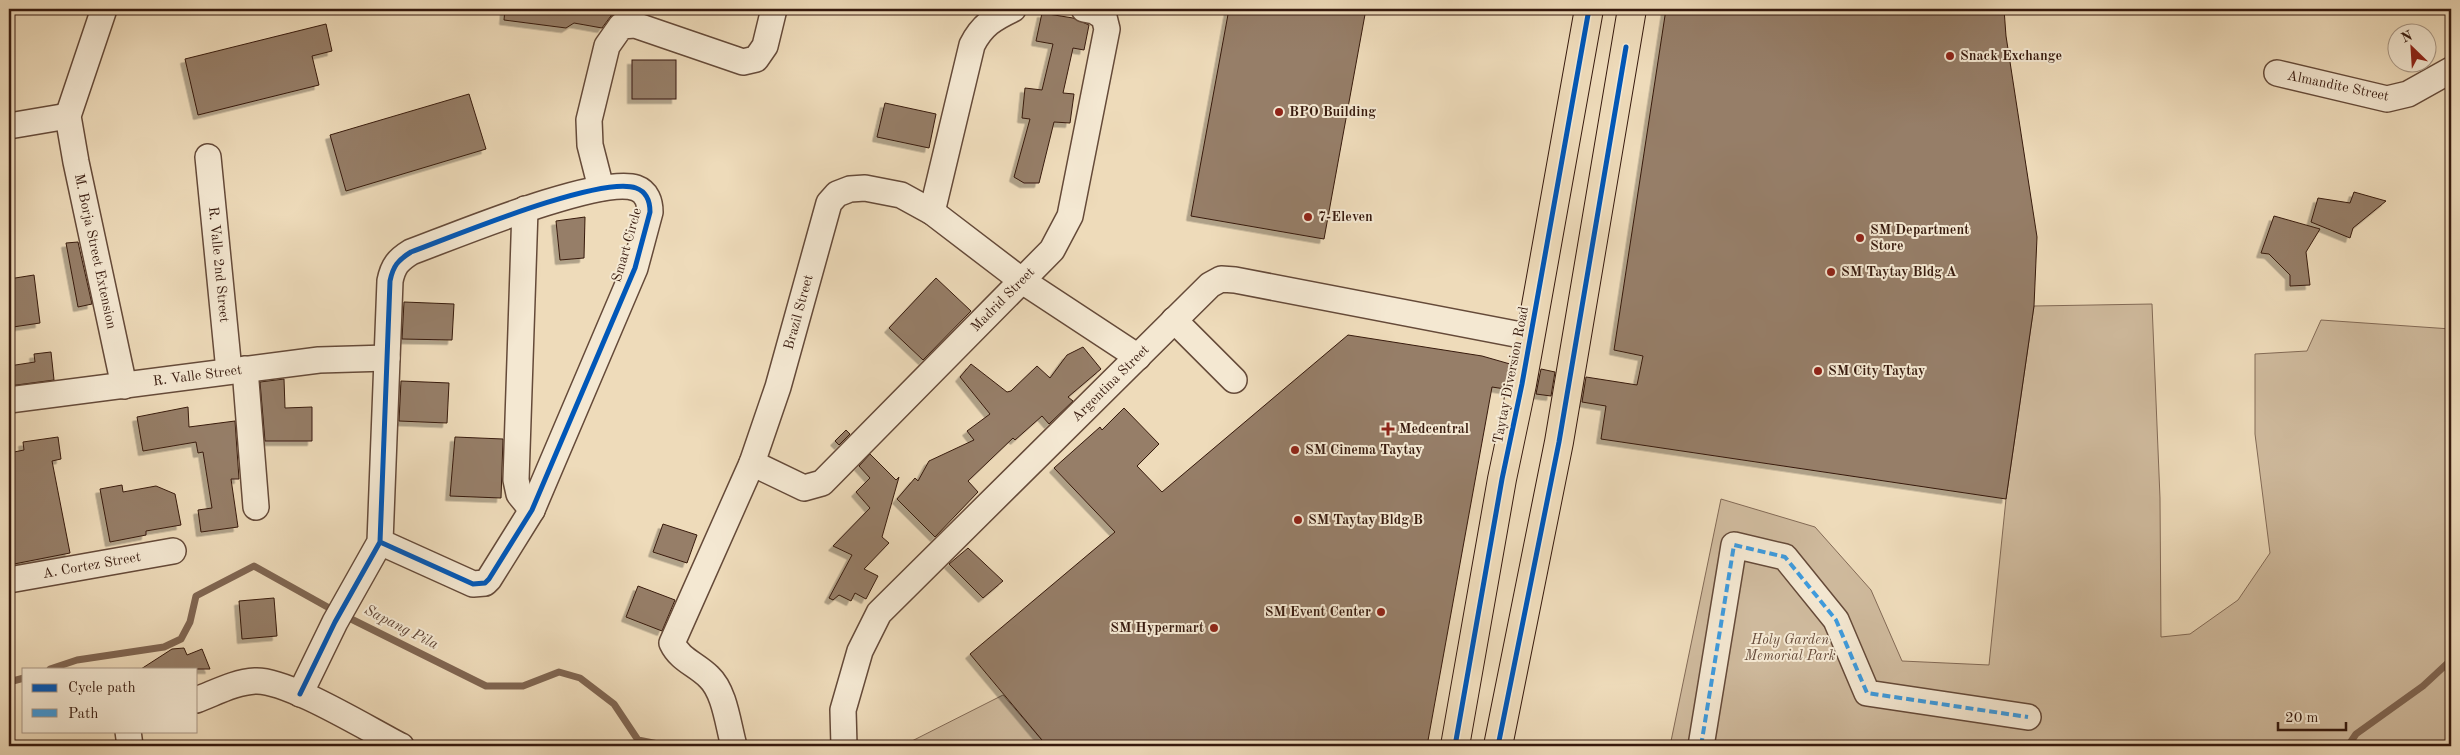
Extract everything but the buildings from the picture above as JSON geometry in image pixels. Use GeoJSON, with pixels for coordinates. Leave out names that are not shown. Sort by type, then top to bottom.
{"type":"FeatureCollection","features":[{"type":"Feature","properties":{"kind":"main road","name":"Taytay Diversion Road"},"geometry":{"type":"LineString","coordinates":[[1455,746],[1502,479],[1531,337],[1589,9]]}},
{"type":"Feature","properties":{"kind":"main road"},"geometry":{"type":"LineString","coordinates":[[1498,746],[1559,442],[1632,9]]}},
{"type":"Feature","properties":{"kind":"street"},"geometry":{"type":"LineString","coordinates":[[9,126],[68,116],[104,9]]}},
{"type":"Feature","properties":{"kind":"street"},"geometry":{"type":"LineString","coordinates":[[602,188],[590,145],[589,120],[608,46],[621,26],[635,25],[743,62],[756,59],[765,46],[774,9]]}},
{"type":"Feature","properties":{"kind":"street"},"geometry":{"type":"LineString","coordinates":[[932,212],[972,45],[979,31],[992,19],[1013,9]]}},
{"type":"Feature","properties":{"kind":"street","name":"Madrid Street"},"geometry":{"type":"LineString","coordinates":[[752,464],[804,488],[822,483],[1052,250],[1070,216],[1107,29],[1104,17],[1094,10],[1084,9]]}},
{"type":"Feature","properties":{"kind":"street","name":"Almandite Street"},"geometry":{"type":"LineString","coordinates":[[2277,73],[2387,99],[2408,94],[2451,70]]}},
{"type":"Feature","properties":{"kind":"street","name":"M. Borja Street Extension"},"geometry":{"type":"LineString","coordinates":[[68,116],[76,162],[124,386]]}},
{"type":"Feature","properties":{"kind":"street","name":"R. Valle 2nd Street"},"geometry":{"type":"LineString","coordinates":[[208,157],[256,507]]}},
{"type":"Feature","properties":{"kind":"street","name":"Smart Circle"},"geometry":{"type":"LineString","coordinates":[[635,187],[650,203],[648,221],[635,268],[532,510],[489,579],[479,584],[473,584],[380,542],[390,281],[392,269],[399,259],[411,252],[526,210],[602,188],[635,187]]}},
{"type":"Feature","properties":{"kind":"street","name":"Brazil Street"},"geometry":{"type":"LineString","coordinates":[[734,746],[718,688],[709,677],[677,654],[672,643],[752,464],[778,387],[829,203],[837,194],[850,189],[865,188],[901,195],[932,212],[1021,280],[1138,358]]}},
{"type":"Feature","properties":{"kind":"street"},"geometry":{"type":"LineString","coordinates":[[526,210],[516,480],[519,494],[532,510]]}},
{"type":"Feature","properties":{"kind":"street","name":"Argentina Street"},"geometry":{"type":"LineString","coordinates":[[844,746],[843,710],[860,651],[879,613],[1138,358],[1174,320],[1210,286],[1221,279],[1531,337]]}},
{"type":"Feature","properties":{"kind":"street"},"geometry":{"type":"LineString","coordinates":[[1174,320],[1234,380]]}},
{"type":"Feature","properties":{"kind":"street","name":"R. Valle Street"},"geometry":{"type":"LineString","coordinates":[[9,400],[319,360],[386,358]]}},
{"type":"Feature","properties":{"kind":"street"},"geometry":{"type":"LineString","coordinates":[[300,694],[341,612],[380,542]]}},
{"type":"Feature","properties":{"kind":"street"},"geometry":{"type":"LineString","coordinates":[[1701,746],[1734,545],[1785,557],[1836,620],[1867,693],[2028,717]]}},
{"type":"Feature","properties":{"kind":"street","name":"A. Cortez Street"},"geometry":{"type":"LineString","coordinates":[[9,580],[173,551]]}},
{"type":"Feature","properties":{"kind":"street"},"geometry":{"type":"LineString","coordinates":[[198,699],[240,683],[256,681],[300,694],[374,740],[401,746]]}},
{"type":"Feature","properties":{"kind":"street"},"geometry":{"type":"LineString","coordinates":[[128,732],[130,746]]}},
{"type":"Feature","properties":{"kind":"green space","name":"Holy Garden Memorial Park"},"geometry":{"type":"Polygon","coordinates":[[[2152,304],[2160,498],[2161,637],[2190,634],[2238,600],[2270,553],[2255,434],[2255,354],[2307,351],[2321,320],[2451,329],[2451,746],[1670,746],[1721,499],[1815,527],[1871,590],[1902,661],[1989,665],[2006,499],[2034,306],[2152,304]]]}},
{"type":"Feature","properties":{"kind":"green space"},"geometry":{"type":"Polygon","coordinates":[[[1003,695],[1047,746],[902,746],[1003,695]]]}},
{"type":"Feature","properties":{"kind":"waterway","name":"Sapang Pila"},"geometry":{"type":"LineString","coordinates":[[53,668],[77,660],[164,647],[181,639],[190,622],[196,596],[254,566],[331,609],[486,686],[523,686],[559,672],[580,678],[614,704],[638,740],[668,746]]}},
{"type":"Feature","properties":{"kind":"waterway","name":"Sapang Pila"},"geometry":{"type":"LineString","coordinates":[[2348,746],[2356,734],[2423,686],[2451,660]]}},
{"type":"Feature","properties":{"kind":"waterway","name":"Sapang Pila"},"geometry":{"type":"LineString","coordinates":[[9,682],[22,679]]}},
{"type":"Feature","properties":{"kind":"marked path"},"geometry":{"type":"LineString","coordinates":[[1701,746],[1734,545],[1785,557],[1836,620],[1867,693],[2028,717]]}},
{"type":"Feature","properties":{"kind":"cycle path"},"geometry":{"type":"LineString","coordinates":[[1455,746],[1502,479],[1522,384],[1589,9]]}},
{"type":"Feature","properties":{"kind":"cycle path"},"geometry":{"type":"LineString","coordinates":[[1498,746],[1559,442],[1626,47]]}},
{"type":"Feature","properties":{"kind":"cycle path"},"geometry":{"type":"LineString","coordinates":[[300,694],[335,622],[380,542],[390,281],[397,264],[411,252],[560,199],[591,190],[618,186],[636,188],[643,192],[648,201],[650,212],[635,268],[532,510],[489,579],[485,583],[473,584],[380,542]]}},
{"type":"Feature","properties":{"kind":"place","name":"Snack Exchange"},"geometry":{"type":"Point","coordinates":[1950,56]}},
{"type":"Feature","properties":{"kind":"place","name":"BPO Building"},"geometry":{"type":"Point","coordinates":[1279,112]}},
{"type":"Feature","properties":{"kind":"place","name":"7-Eleven"},"geometry":{"type":"Point","coordinates":[1308,217]}},
{"type":"Feature","properties":{"kind":"place","name":"SM Department Store"},"geometry":{"type":"Point","coordinates":[1860,238]}},
{"type":"Feature","properties":{"kind":"place","name":"SM Taytay Bldg A"},"geometry":{"type":"Point","coordinates":[1831,272]}},
{"type":"Feature","properties":{"kind":"place","name":"SM City Taytay"},"geometry":{"type":"Point","coordinates":[1818,371]}},
{"type":"Feature","properties":{"kind":"place","name":"Medcentral"},"geometry":{"type":"Point","coordinates":[1388,429]}},
{"type":"Feature","properties":{"kind":"place","name":"SM Cinema Taytay"},"geometry":{"type":"Point","coordinates":[1295,450]}},
{"type":"Feature","properties":{"kind":"place","name":"SM Taytay Bldg B"},"geometry":{"type":"Point","coordinates":[1298,520]}},
{"type":"Feature","properties":{"kind":"place","name":"SM Event Center"},"geometry":{"type":"Point","coordinates":[1381,612]}},
{"type":"Feature","properties":{"kind":"place","name":"SM Hypermart"},"geometry":{"type":"Point","coordinates":[1214,628]}}]}
